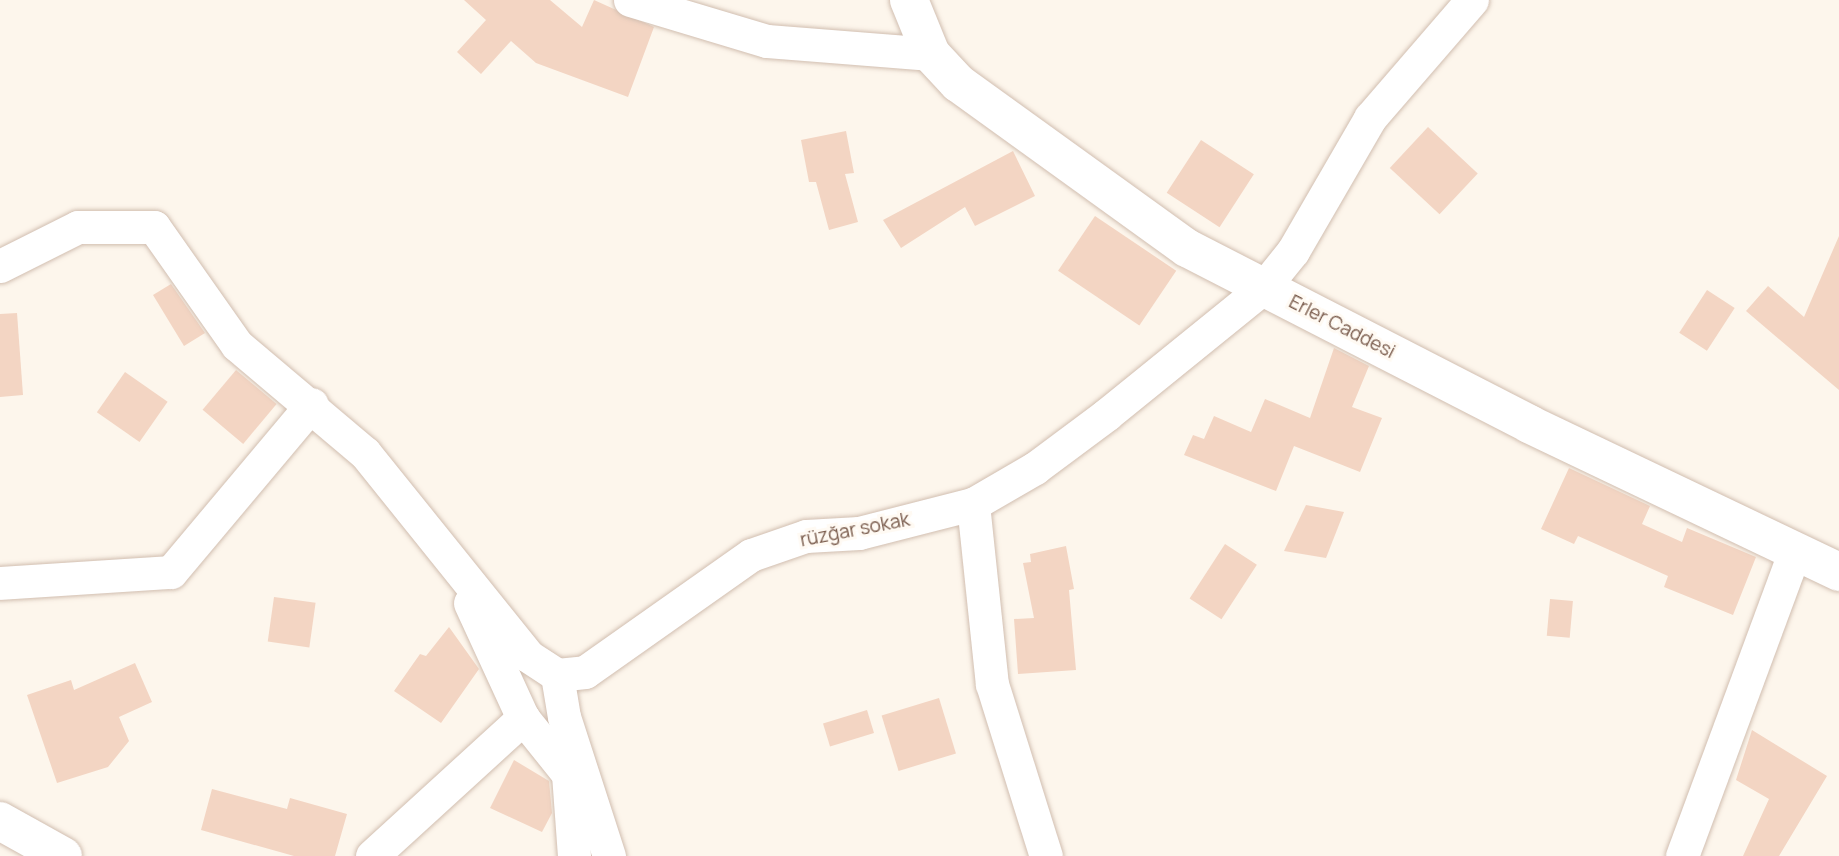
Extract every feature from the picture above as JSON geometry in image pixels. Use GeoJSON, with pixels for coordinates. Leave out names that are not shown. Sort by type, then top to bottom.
{"type":"FeatureCollection","features":[{"type":"Feature","properties":{"kind":"street"},"geometry":{"type":"LineString","coordinates":[[630,0],[767,41],[931,54]]}},
{"type":"Feature","properties":{"kind":"street","name":"Erler Caddesi"},"geometry":{"type":"LineString","coordinates":[[909,0],[931,54],[994,112],[1145,222],[1264,288],[1529,424],[1839,572]]}},
{"type":"Feature","properties":{"kind":"street","name":"rüzğar sokak"},"geometry":{"type":"LineString","coordinates":[[557,676],[585,672],[751,555],[807,536],[859,533],[973,504],[1106,415],[1264,288],[1293,251],[1370,118],[1472,0]]}},
{"type":"Feature","properties":{"kind":"street"},"geometry":{"type":"LineString","coordinates":[[0,266],[78,228],[155,227],[237,345],[312,404],[365,453],[528,656],[557,676],[564,717],[609,856]]}},
{"type":"Feature","properties":{"kind":"street"},"geometry":{"type":"LineString","coordinates":[[0,583],[171,572],[312,404]]}},
{"type":"Feature","properties":{"kind":"street"},"geometry":{"type":"LineString","coordinates":[[973,504],[992,684],[1046,856]]}},
{"type":"Feature","properties":{"kind":"street"},"geometry":{"type":"LineString","coordinates":[[1682,856],[1795,550]]}},
{"type":"Feature","properties":{"kind":"street"},"geometry":{"type":"LineString","coordinates":[[447,553],[523,718],[568,774],[575,856]]}},
{"type":"Feature","properties":{"kind":"street"},"geometry":{"type":"LineString","coordinates":[[372,856],[523,718]]}},
{"type":"Feature","properties":{"kind":"street"},"geometry":{"type":"LineString","coordinates":[[0,821],[63,856]]}},
{"type":"Feature","properties":{"kind":"building"},"geometry":{"type":"Polygon","coordinates":[[[464,0],[550,0],[582,27],[594,0],[654,27],[628,97],[536,63],[511,41],[481,74],[457,52],[486,20],[464,0]]]}},
{"type":"Feature","properties":{"kind":"building"},"geometry":{"type":"Polygon","coordinates":[[[1428,127],[1478,173],[1440,214],[1390,168],[1428,127]]]}},
{"type":"Feature","properties":{"kind":"building"},"geometry":{"type":"Polygon","coordinates":[[[846,131],[854,173],[845,174],[858,222],[829,230],[816,182],[809,182],[801,140],[846,131]]]}},
{"type":"Feature","properties":{"kind":"building"},"geometry":{"type":"Polygon","coordinates":[[[1201,140],[1254,174],[1220,227],[1167,193],[1201,140]]]}},
{"type":"Feature","properties":{"kind":"building"},"geometry":{"type":"Polygon","coordinates":[[[1013,151],[1035,196],[975,226],[965,207],[901,248],[883,220],[1013,151]]]}},
{"type":"Feature","properties":{"kind":"building"},"geometry":{"type":"Polygon","coordinates":[[[1095,216],[1176,271],[1139,326],[1058,271],[1095,216]]]}},
{"type":"Feature","properties":{"kind":"building"},"geometry":{"type":"Polygon","coordinates":[[[1839,236],[1839,390],[1746,311],[1768,286],[1804,317],[1839,236]]]}},
{"type":"Feature","properties":{"kind":"building"},"geometry":{"type":"Polygon","coordinates":[[[171,284],[205,333],[184,346],[153,295],[171,284]]]}},
{"type":"Feature","properties":{"kind":"building"},"geometry":{"type":"Polygon","coordinates":[[[1707,290],[1735,308],[1707,351],[1679,333],[1707,290]]]}},
{"type":"Feature","properties":{"kind":"building"},"geometry":{"type":"Polygon","coordinates":[[[17,313],[23,395],[0,397],[0,314],[17,313]]]}},
{"type":"Feature","properties":{"kind":"building"},"geometry":{"type":"Polygon","coordinates":[[[1334,348],[1369,366],[1352,407],[1382,418],[1360,472],[1294,446],[1276,491],[1184,455],[1193,435],[1204,439],[1214,416],[1251,432],[1265,399],[1310,418],[1334,348]]]}},
{"type":"Feature","properties":{"kind":"building"},"geometry":{"type":"Polygon","coordinates":[[[236,370],[277,404],[243,444],[203,410],[236,370]]]}},
{"type":"Feature","properties":{"kind":"building"},"geometry":{"type":"Polygon","coordinates":[[[125,372],[168,402],[139,442],[97,412],[125,372]]]}},
{"type":"Feature","properties":{"kind":"building"},"geometry":{"type":"Polygon","coordinates":[[[1569,468],[1650,506],[1642,524],[1682,542],[1687,528],[1756,557],[1733,615],[1664,587],[1668,576],[1578,536],[1574,544],[1541,529],[1569,468]]]}},
{"type":"Feature","properties":{"kind":"building"},"geometry":{"type":"Polygon","coordinates":[[[1306,505],[1344,512],[1326,558],[1284,551],[1306,505]]]}},
{"type":"Feature","properties":{"kind":"building"},"geometry":{"type":"Polygon","coordinates":[[[1225,544],[1257,565],[1221,619],[1190,599],[1225,544]]]}},
{"type":"Feature","properties":{"kind":"building"},"geometry":{"type":"Polygon","coordinates":[[[1066,546],[1074,589],[1069,590],[1076,670],[1018,674],[1014,619],[1034,618],[1023,563],[1031,562],[1030,554],[1066,546]]]}},
{"type":"Feature","properties":{"kind":"building"},"geometry":{"type":"Polygon","coordinates":[[[274,597],[316,603],[309,647],[268,642],[274,597]]]}},
{"type":"Feature","properties":{"kind":"building"},"geometry":{"type":"Polygon","coordinates":[[[1550,599],[1573,601],[1570,638],[1547,636],[1550,599]]]}},
{"type":"Feature","properties":{"kind":"building"},"geometry":{"type":"Polygon","coordinates":[[[449,627],[479,669],[441,723],[394,691],[420,654],[426,656],[449,627]]]}},
{"type":"Feature","properties":{"kind":"building"},"geometry":{"type":"Polygon","coordinates":[[[135,663],[152,702],[119,717],[129,741],[108,767],[57,783],[27,695],[71,680],[74,690],[135,663]]]}},
{"type":"Feature","properties":{"kind":"building"},"geometry":{"type":"Polygon","coordinates":[[[939,698],[956,753],[899,771],[882,716],[939,698]]]}},
{"type":"Feature","properties":{"kind":"building"},"geometry":{"type":"Polygon","coordinates":[[[867,710],[874,733],[830,746],[823,723],[867,710]]]}},
{"type":"Feature","properties":{"kind":"building"},"geometry":{"type":"Polygon","coordinates":[[[1752,730],[1827,776],[1779,856],[1743,856],[1769,799],[1736,780],[1752,730]]]}},
{"type":"Feature","properties":{"kind":"building"},"geometry":{"type":"Polygon","coordinates":[[[514,760],[549,781],[552,813],[542,832],[490,808],[514,760]]]}},
{"type":"Feature","properties":{"kind":"building"},"geometry":{"type":"Polygon","coordinates":[[[212,789],[287,809],[290,798],[347,814],[335,856],[294,856],[201,830],[212,789]]]}}]}
